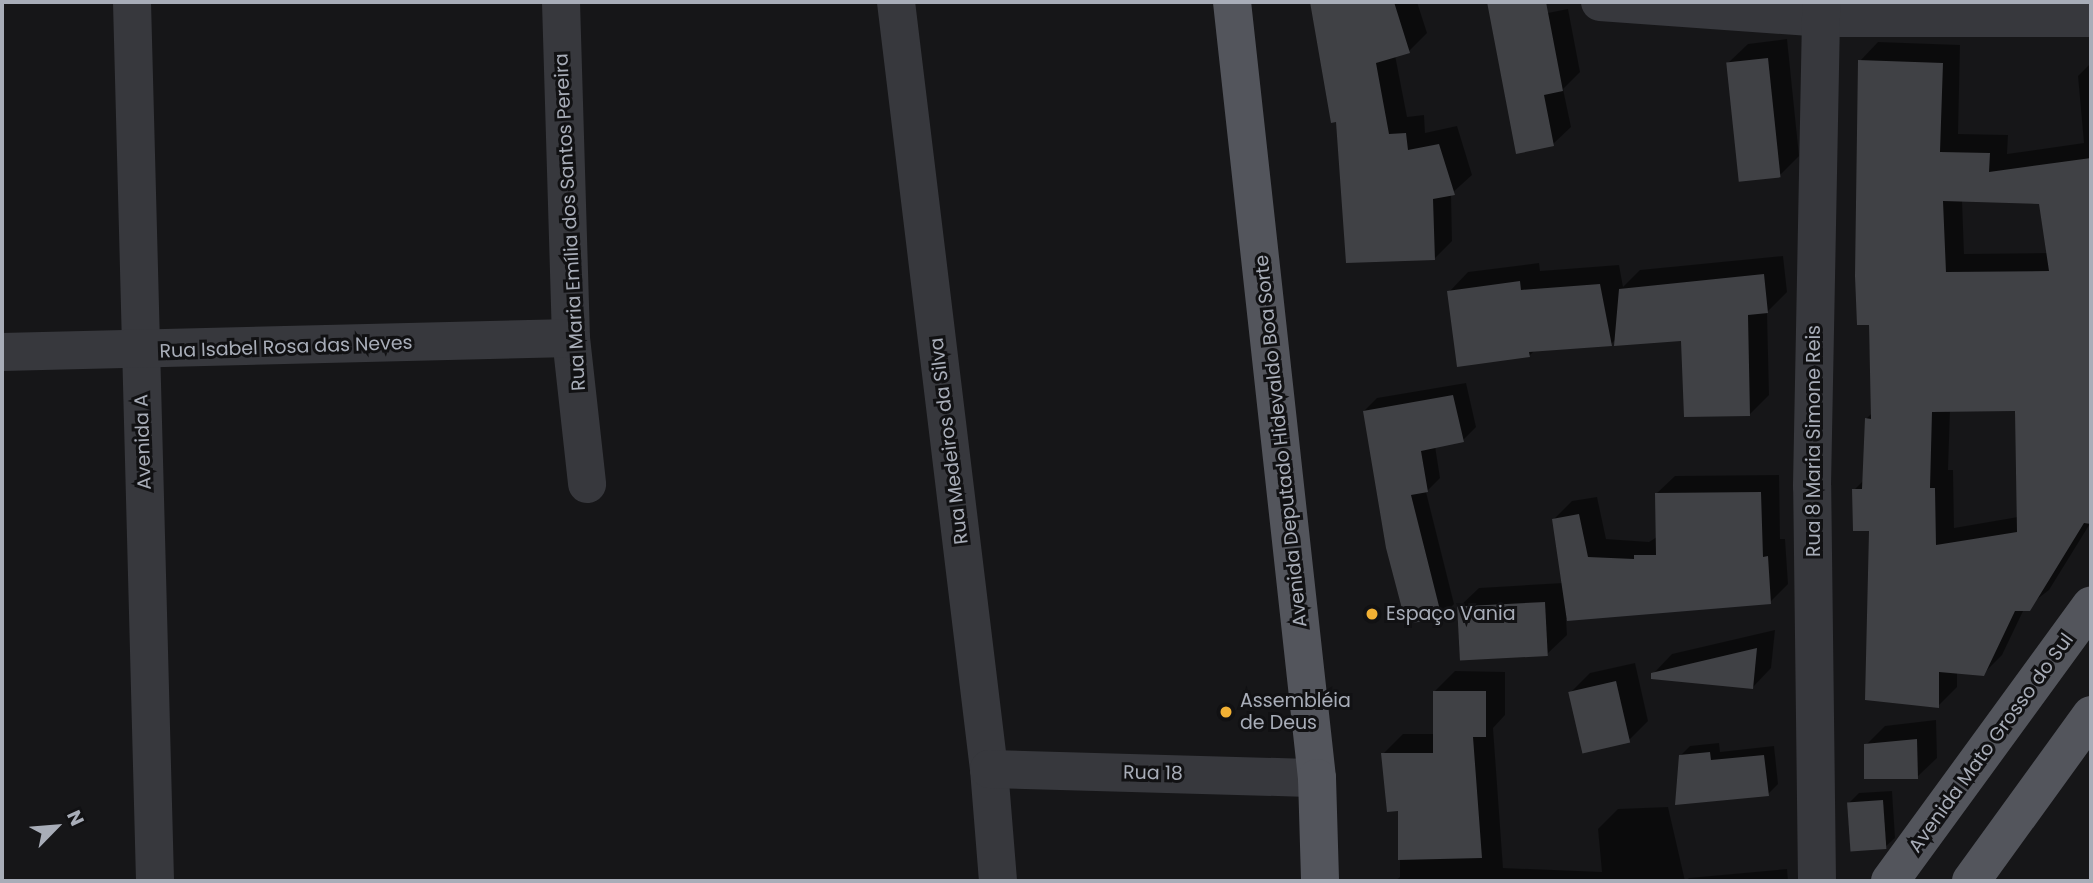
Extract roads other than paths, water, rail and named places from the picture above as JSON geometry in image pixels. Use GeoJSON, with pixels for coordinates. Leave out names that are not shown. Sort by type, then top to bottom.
{"type":"FeatureCollection","features":[{"type":"Feature","properties":{"kind":"main road","name":"Avenida Deputado Hidevaldo Boa Sorte"},"geometry":{"type":"LineString","coordinates":[[1232,2],[1317,778],[1320,881]]}},
{"type":"Feature","properties":{"kind":"main road","name":"Avenida Mato Grosso do Sul"},"geometry":{"type":"LineString","coordinates":[[1890,881],[2091,605]]}},
{"type":"Feature","properties":{"kind":"main road"},"geometry":{"type":"LineString","coordinates":[[1971,881],[2091,715]]}},
{"type":"Feature","properties":{"kind":"street","name":"Avenida A"},"geometry":{"type":"LineString","coordinates":[[132,2],[155,881]]}},
{"type":"Feature","properties":{"kind":"street","name":"Rua Maria Emília dos Santos Pereira"},"geometry":{"type":"LineString","coordinates":[[561,2],[571,338],[587,484]]}},
{"type":"Feature","properties":{"kind":"street","name":"Rua Medeiros da Silva"},"geometry":{"type":"LineString","coordinates":[[896,2],[989,769],[998,881]]}},
{"type":"Feature","properties":{"kind":"street"},"geometry":{"type":"LineString","coordinates":[[1600,2],[2091,18]]}},
{"type":"Feature","properties":{"kind":"street","name":"Rua 8 Maria Simone Reis"},"geometry":{"type":"LineString","coordinates":[[1817,881],[1812,486],[1821,10]]}},
{"type":"Feature","properties":{"kind":"street","name":"Rua Isabel Rosa das Neves"},"geometry":{"type":"LineString","coordinates":[[2,352],[141,351],[571,338]]}},
{"type":"Feature","properties":{"kind":"street","name":"Rua 18"},"geometry":{"type":"LineString","coordinates":[[989,769],[1317,778]]}},
{"type":"Feature","properties":{"kind":"place","name":"Espaço Vania"},"geometry":{"type":"Point","coordinates":[1372,614]}},
{"type":"Feature","properties":{"kind":"place","name":"Assembléia de Deus"},"geometry":{"type":"Point","coordinates":[1226,712]}}]}
